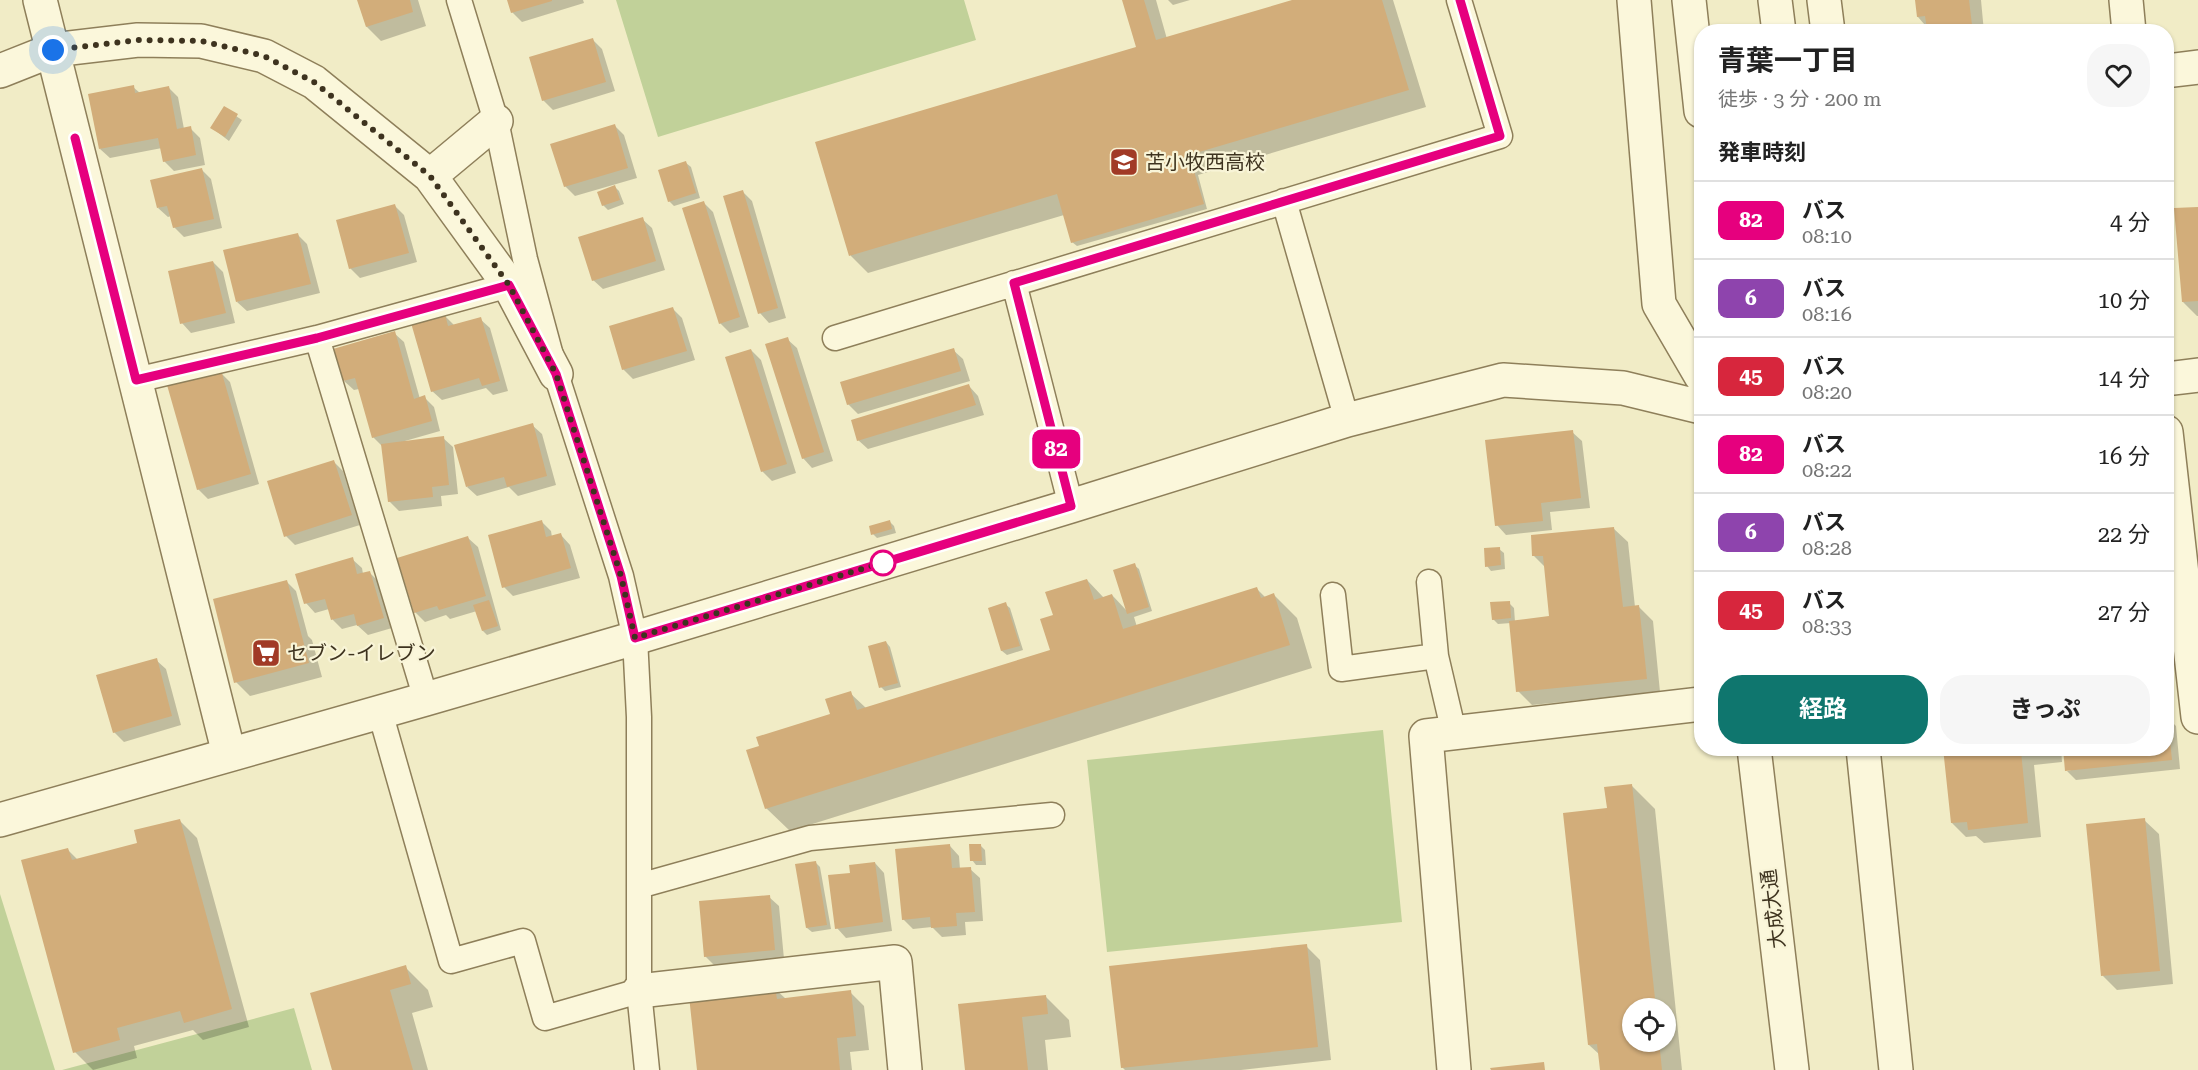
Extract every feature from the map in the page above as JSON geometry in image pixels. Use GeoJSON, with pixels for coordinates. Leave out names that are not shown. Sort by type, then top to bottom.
{"type":"FeatureCollection","features":[{"type":"Feature","properties":{"kind":"street"},"geometry":{"type":"LineString","coordinates":[[40,0],[229,754]]}},
{"type":"Feature","properties":{"kind":"street"},"geometry":{"type":"LineString","coordinates":[[1634,0],[1659,304],[1694,364]]}},
{"type":"Feature","properties":{"kind":"street"},"geometry":{"type":"LineString","coordinates":[[1689,0],[1694,46]]}},
{"type":"Feature","properties":{"kind":"street"},"geometry":{"type":"LineString","coordinates":[[1775,0],[1778,24]]}},
{"type":"Feature","properties":{"kind":"street"},"geometry":{"type":"LineString","coordinates":[[1824,0],[1827,24]]}},
{"type":"Feature","properties":{"kind":"street"},"geometry":{"type":"LineString","coordinates":[[2126,0],[2128,24]]}},
{"type":"Feature","properties":{"kind":"street"},"geometry":{"type":"LineString","coordinates":[[0,71],[53,50],[138,40],[201,41],[264,56],[314,82],[430,176],[509,285],[556,374]]}},
{"type":"Feature","properties":{"kind":"street"},"geometry":{"type":"LineString","coordinates":[[2174,70],[2198,67]]}},
{"type":"Feature","properties":{"kind":"street"},"geometry":{"type":"LineString","coordinates":[[430,176],[496,121]]}},
{"type":"Feature","properties":{"kind":"street"},"geometry":{"type":"LineString","coordinates":[[2174,378],[2198,375]]}},
{"type":"Feature","properties":{"kind":"street"},"geometry":{"type":"LineString","coordinates":[[0,820],[635,638],[1347,420],[1503,381],[1623,388],[1694,405]]}},
{"type":"Feature","properties":{"kind":"street"},"geometry":{"type":"LineString","coordinates":[[2174,477],[2189,561],[2198,717]]}},
{"type":"Feature","properties":{"kind":"street"},"geometry":{"type":"LineString","coordinates":[[1454,1070],[1426,736],[1694,705]]}},
{"type":"Feature","properties":{"kind":"street","name":"大成大通"},"geometry":{"type":"LineString","coordinates":[[1755,756],[1792,1070]]}},
{"type":"Feature","properties":{"kind":"street"},"geometry":{"type":"LineString","coordinates":[[1864,756],[1896,1070]]}},
{"type":"Feature","properties":{"kind":"street"},"geometry":{"type":"LineString","coordinates":[[639,992],[895,962],[905,1070]]}},
{"type":"Feature","properties":{"kind":"lane"},"geometry":{"type":"LineString","coordinates":[[459,0],[496,121],[525,259],[556,374],[621,576],[635,638],[639,717],[639,992],[647,1070]]}},
{"type":"Feature","properties":{"kind":"lane"},"geometry":{"type":"LineString","coordinates":[[835,338],[1500,136],[1460,0]]}},
{"type":"Feature","properties":{"kind":"lane"},"geometry":{"type":"LineString","coordinates":[[1284,201],[1347,420]]}},
{"type":"Feature","properties":{"kind":"lane"},"geometry":{"type":"LineString","coordinates":[[1014,283],[1071,506]]}},
{"type":"Feature","properties":{"kind":"lane"},"geometry":{"type":"LineString","coordinates":[[136,380],[317,338],[509,285]]}},
{"type":"Feature","properties":{"kind":"lane"},"geometry":{"type":"LineString","coordinates":[[317,338],[426,699]]}},
{"type":"Feature","properties":{"kind":"lane"},"geometry":{"type":"LineString","coordinates":[[1429,582],[1436,656],[1454,733]]}},
{"type":"Feature","properties":{"kind":"lane"},"geometry":{"type":"LineString","coordinates":[[1333,595],[1341,669],[1436,656]]}},
{"type":"Feature","properties":{"kind":"lane"},"geometry":{"type":"LineString","coordinates":[[380,712],[451,961],[523,941],[545,1018],[639,992]]}},
{"type":"Feature","properties":{"kind":"lane"},"geometry":{"type":"LineString","coordinates":[[639,886],[810,838],[1052,815]]}},
{"type":"Feature","properties":{"kind":"green space"},"geometry":{"type":"Polygon","coordinates":[[[616,0],[964,0],[976,40],[658,137],[616,0]]]}},
{"type":"Feature","properties":{"kind":"green space"},"geometry":{"type":"Polygon","coordinates":[[[1383,730],[1402,922],[1107,952],[1087,760],[1383,730]]]}},
{"type":"Feature","properties":{"kind":"green space"},"geometry":{"type":"Polygon","coordinates":[[[0,894],[55,1070],[0,1070],[0,894]]]}},
{"type":"Feature","properties":{"kind":"green space"},"geometry":{"type":"Polygon","coordinates":[[[294,1008],[312,1070],[62,1070],[294,1008]]]}},
{"type":"Feature","properties":{"kind":"building"},"geometry":{"type":"Polygon","coordinates":[[[357,0],[410,0],[413,12],[366,27],[357,0]]]}},
{"type":"Feature","properties":{"kind":"building"},"geometry":{"type":"Polygon","coordinates":[[[507,0],[552,0],[552,1],[511,13],[507,0]]]}},
{"type":"Feature","properties":{"kind":"building"},"geometry":{"type":"Polygon","coordinates":[[[1122,0],[1144,0],[1156,40],[1292,0],[1382,0],[1409,90],[1189,155],[1204,204],[1071,243],[1057,194],[849,256],[815,142],[1136,47],[1122,0]]]}},
{"type":"Feature","properties":{"kind":"building"},"geometry":{"type":"Polygon","coordinates":[[[1915,0],[1969,0],[1972,24],[1926,24],[1925,16],[1917,17],[1915,0]]]}},
{"type":"Feature","properties":{"kind":"building"},"geometry":{"type":"Polygon","coordinates":[[[593,38],[606,82],[542,101],[529,57],[593,38]]]}},
{"type":"Feature","properties":{"kind":"building"},"geometry":{"type":"Polygon","coordinates":[[[134,85],[135,93],[169,86],[177,129],[191,126],[196,155],[163,162],[158,138],[99,149],[88,94],[134,85]]]}},
{"type":"Feature","properties":{"kind":"building"},"geometry":{"type":"Polygon","coordinates":[[[224,106],[238,114],[225,137],[210,128],[224,106]]]}},
{"type":"Feature","properties":{"kind":"building"},"geometry":{"type":"Polygon","coordinates":[[[615,124],[628,168],[564,187],[550,144],[615,124]]]}},
{"type":"Feature","properties":{"kind":"building"},"geometry":{"type":"Polygon","coordinates":[[[686,161],[696,193],[668,202],[658,170],[686,161]]]}},
{"type":"Feature","properties":{"kind":"building"},"geometry":{"type":"Polygon","coordinates":[[[202,168],[214,219],[173,228],[167,206],[157,208],[150,180],[202,168]]]}},
{"type":"Feature","properties":{"kind":"building"},"geometry":{"type":"Polygon","coordinates":[[[615,185],[620,200],[602,206],[597,192],[615,185]]]}},
{"type":"Feature","properties":{"kind":"building"},"geometry":{"type":"Polygon","coordinates":[[[743,190],[778,308],[758,314],[723,196],[743,190]]]}},
{"type":"Feature","properties":{"kind":"building"},"geometry":{"type":"Polygon","coordinates":[[[704,201],[740,317],[719,324],[682,208],[704,201]]]}},
{"type":"Feature","properties":{"kind":"building"},"geometry":{"type":"Polygon","coordinates":[[[395,204],[409,253],[349,269],[336,220],[395,204]]]}},
{"type":"Feature","properties":{"kind":"building"},"geometry":{"type":"Polygon","coordinates":[[[2198,207],[2198,301],[2182,302],[2174,208],[2198,207]]]}},
{"type":"Feature","properties":{"kind":"building"},"geometry":{"type":"Polygon","coordinates":[[[643,217],[656,261],[592,281],[578,237],[643,217]]]}},
{"type":"Feature","properties":{"kind":"building"},"geometry":{"type":"Polygon","coordinates":[[[298,233],[311,284],[236,302],[223,250],[298,233]]]}},
{"type":"Feature","properties":{"kind":"building"},"geometry":{"type":"Polygon","coordinates":[[[213,261],[226,313],[180,324],[168,271],[213,261]]]}},
{"type":"Feature","properties":{"kind":"building"},"geometry":{"type":"Polygon","coordinates":[[[673,307],[687,351],[622,370],[609,326],[673,307]]]}},
{"type":"Feature","properties":{"kind":"building"},"geometry":{"type":"Polygon","coordinates":[[[445,314],[448,326],[481,317],[500,381],[482,386],[479,378],[431,392],[411,323],[445,314]]]}},
{"type":"Feature","properties":{"kind":"building"},"geometry":{"type":"Polygon","coordinates":[[[395,331],[414,399],[425,395],[432,421],[372,438],[355,378],[343,381],[333,349],[395,331]]]}},
{"type":"Feature","properties":{"kind":"building"},"geometry":{"type":"Polygon","coordinates":[[[788,337],[824,452],[802,459],[765,344],[788,337]]]}},
{"type":"Feature","properties":{"kind":"building"},"geometry":{"type":"Polygon","coordinates":[[[954,348],[961,371],[847,405],[840,382],[954,348]]]}},
{"type":"Feature","properties":{"kind":"building"},"geometry":{"type":"Polygon","coordinates":[[[751,349],[787,464],[761,472],[725,357],[751,349]]]}},
{"type":"Feature","properties":{"kind":"building"},"geometry":{"type":"Polygon","coordinates":[[[221,370],[251,474],[197,490],[167,385],[221,370]]]}},
{"type":"Feature","properties":{"kind":"building"},"geometry":{"type":"Polygon","coordinates":[[[969,384],[976,405],[857,441],[851,420],[969,384]]]}},
{"type":"Feature","properties":{"kind":"building"},"geometry":{"type":"Polygon","coordinates":[[[533,423],[547,476],[507,487],[504,477],[466,487],[454,445],[533,423]]]}},
{"type":"Feature","properties":{"kind":"building"},"geometry":{"type":"Polygon","coordinates":[[[1573,430],[1581,498],[1541,503],[1543,521],[1495,526],[1485,440],[1573,430]]]}},
{"type":"Feature","properties":{"kind":"building"},"geometry":{"type":"Polygon","coordinates":[[[444,436],[449,485],[432,487],[433,497],[388,502],[381,444],[444,436]]]}},
{"type":"Feature","properties":{"kind":"building"},"geometry":{"type":"Polygon","coordinates":[[[334,460],[352,515],[284,537],[267,481],[334,460]]]}},
{"type":"Feature","properties":{"kind":"building"},"geometry":{"type":"Polygon","coordinates":[[[542,520],[546,537],[561,533],[571,568],[502,588],[488,535],[542,520]]]}},
{"type":"Feature","properties":{"kind":"building"},"geometry":{"type":"Polygon","coordinates":[[[890,520],[892,529],[871,535],[869,526],[890,520]]]}},
{"type":"Feature","properties":{"kind":"building"},"geometry":{"type":"Polygon","coordinates":[[[1614,527],[1623,607],[1639,605],[1647,679],[1516,692],[1509,621],[1549,616],[1543,556],[1532,556],[1531,535],[1614,527]]]}},
{"type":"Feature","properties":{"kind":"building"},"geometry":{"type":"Polygon","coordinates":[[[468,536],[486,596],[439,610],[437,606],[414,613],[397,558],[468,536]]]}},
{"type":"Feature","properties":{"kind":"building"},"geometry":{"type":"Polygon","coordinates":[[[1500,547],[1501,565],[1485,567],[1484,548],[1500,547]]]}},
{"type":"Feature","properties":{"kind":"building"},"geometry":{"type":"Polygon","coordinates":[[[353,557],[357,574],[370,571],[384,618],[357,626],[354,614],[331,620],[325,599],[304,604],[295,574],[353,557]]]}},
{"type":"Feature","properties":{"kind":"building"},"geometry":{"type":"Polygon","coordinates":[[[1135,563],[1149,607],[1127,614],[1113,570],[1135,563]]]}},
{"type":"Feature","properties":{"kind":"building"},"geometry":{"type":"Polygon","coordinates":[[[1087,579],[1094,600],[1112,594],[1123,629],[1257,587],[1261,598],[1274,593],[1290,645],[765,809],[746,750],[759,746],[756,737],[830,714],[825,699],[851,691],[857,710],[1050,650],[1040,619],[1053,615],[1045,592],[1087,579]]]}},
{"type":"Feature","properties":{"kind":"building"},"geometry":{"type":"Polygon","coordinates":[[[287,580],[309,663],[234,683],[213,599],[287,580]]]}},
{"type":"Feature","properties":{"kind":"building"},"geometry":{"type":"Polygon","coordinates":[[[489,600],[498,626],[482,631],[473,605],[489,600]]]}},
{"type":"Feature","properties":{"kind":"building"},"geometry":{"type":"Polygon","coordinates":[[[1510,601],[1511,618],[1492,620],[1490,602],[1510,601]]]}},
{"type":"Feature","properties":{"kind":"building"},"geometry":{"type":"Polygon","coordinates":[[[1006,602],[1020,646],[1001,651],[988,608],[1006,602]]]}},
{"type":"Feature","properties":{"kind":"building"},"geometry":{"type":"Polygon","coordinates":[[[886,641],[898,683],[879,688],[868,646],[886,641]]]}},
{"type":"Feature","properties":{"kind":"building"},"geometry":{"type":"Polygon","coordinates":[[[157,658],[172,716],[113,733],[96,675],[157,658]]]}},
{"type":"Feature","properties":{"kind":"building"},"geometry":{"type":"Polygon","coordinates":[[[1944,756],[2021,756],[2028,823],[1968,830],[1967,822],[1951,823],[1944,756]]]}},
{"type":"Feature","properties":{"kind":"building"},"geometry":{"type":"Polygon","coordinates":[[[2064,756],[2172,756],[2172,760],[2065,771],[2064,756]]]}},
{"type":"Feature","properties":{"kind":"building"},"geometry":{"type":"Polygon","coordinates":[[[1632,784],[1655,998],[1622,998],[1622,1052],[1660,1052],[1662,1070],[1600,1070],[1597,1044],[1588,1045],[1563,813],[1607,808],[1604,787],[1632,784]]]}},
{"type":"Feature","properties":{"kind":"building"},"geometry":{"type":"Polygon","coordinates":[[[2145,818],[2160,971],[2101,976],[2086,824],[2145,818]]]}},
{"type":"Feature","properties":{"kind":"building"},"geometry":{"type":"Polygon","coordinates":[[[180,819],[232,1009],[184,1023],[180,1011],[117,1028],[120,1040],[73,1053],[21,860],[68,848],[72,860],[137,843],[134,830],[180,819]]]}},
{"type":"Feature","properties":{"kind":"building"},"geometry":{"type":"Polygon","coordinates":[[[950,844],[952,868],[971,867],[975,912],[956,913],[957,926],[931,928],[930,917],[902,920],[895,849],[950,844]]]}},
{"type":"Feature","properties":{"kind":"building"},"geometry":{"type":"Polygon","coordinates":[[[969,844],[981,844],[982,861],[970,861],[969,844]]]}},
{"type":"Feature","properties":{"kind":"building"},"geometry":{"type":"Polygon","coordinates":[[[816,861],[827,925],[806,928],[795,864],[816,861]]]}},
{"type":"Feature","properties":{"kind":"building"},"geometry":{"type":"Polygon","coordinates":[[[875,862],[883,922],[835,929],[828,875],[850,873],[849,865],[875,862]]]}},
{"type":"Feature","properties":{"kind":"building"},"geometry":{"type":"Polygon","coordinates":[[[770,895],[775,950],[704,957],[699,901],[770,895]]]}},
{"type":"Feature","properties":{"kind":"building"},"geometry":{"type":"Polygon","coordinates":[[[1307,944],[1318,1047],[1121,1068],[1109,966],[1307,944]]]}},
{"type":"Feature","properties":{"kind":"building"},"geometry":{"type":"Polygon","coordinates":[[[406,965],[411,984],[390,990],[413,1070],[332,1070],[310,993],[406,965]]]}},
{"type":"Feature","properties":{"kind":"building"},"geometry":{"type":"Polygon","coordinates":[[[775,987],[777,999],[851,990],[856,1036],[837,1038],[840,1070],[697,1070],[689,996],[775,987]]]}},
{"type":"Feature","properties":{"kind":"building"},"geometry":{"type":"Polygon","coordinates":[[[1046,995],[1048,1014],[1022,1017],[1028,1070],[965,1070],[958,1004],[1046,995]]]}},
{"type":"Feature","properties":{"kind":"building"},"geometry":{"type":"Polygon","coordinates":[[[1544,1062],[1545,1070],[1491,1070],[1490,1068],[1544,1062]]]}},
{"type":"Feature","properties":{"kind":"bus line","name":"82"},"geometry":{"type":"LineString","coordinates":[[75,138],[136,380],[317,338],[509,285],[556,374],[621,576],[635,638],[1071,506],[1014,283],[1500,136],[1460,0]]}},
{"type":"Feature","properties":{"kind":"place","name":"苫小牧西高校"},"geometry":{"type":"Point","coordinates":[1124,162]}},
{"type":"Feature","properties":{"kind":"place","name":"セブン-イレブン"},"geometry":{"type":"Point","coordinates":[266,653]}},
{"type":"Feature","properties":{"kind":"route"},"geometry":{"type":"LineString","coordinates":[[53,50],[138,40],[201,41],[264,56],[314,82],[430,176],[509,285],[556,374],[621,576],[635,638],[888,561],[883,563]]}}]}
